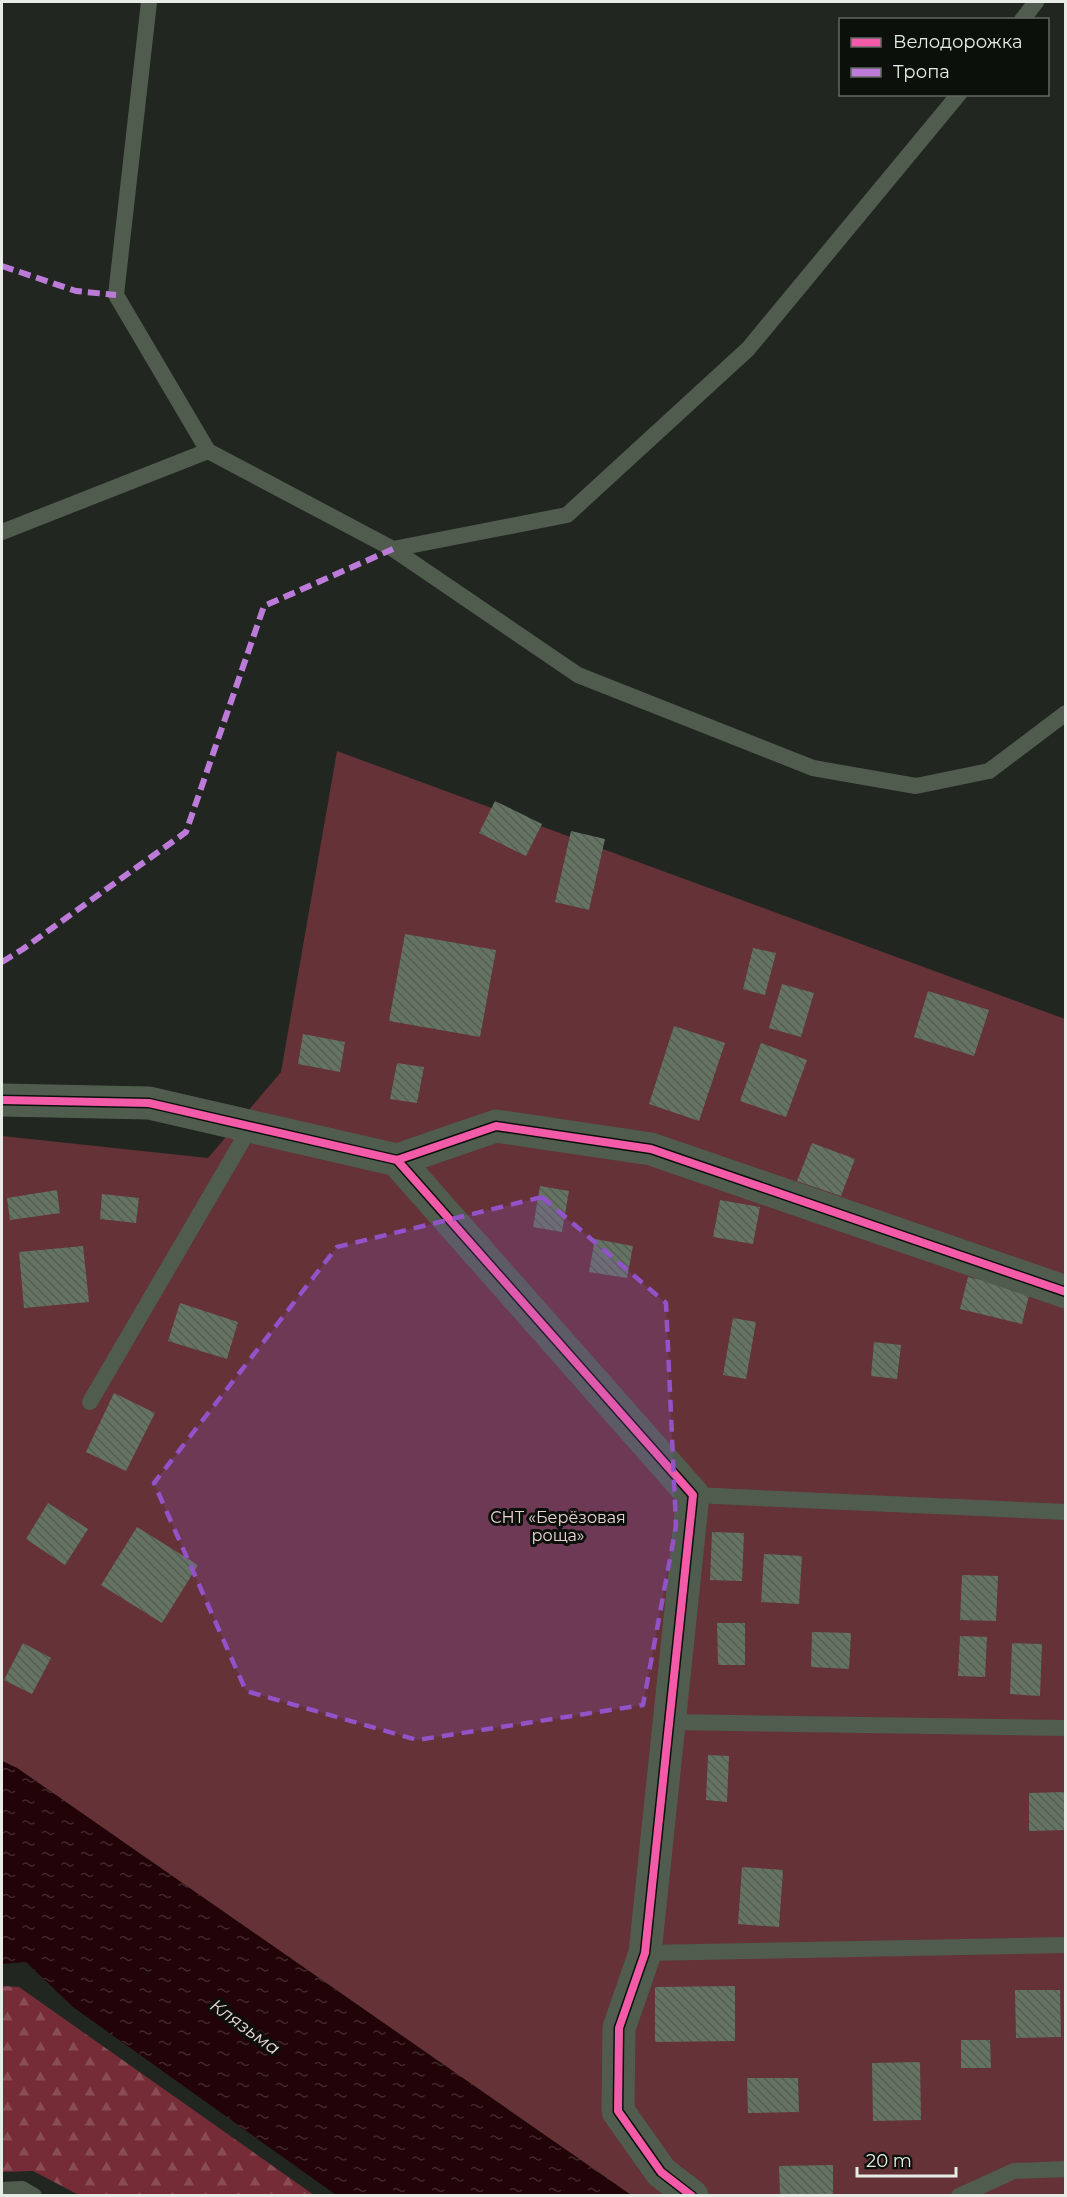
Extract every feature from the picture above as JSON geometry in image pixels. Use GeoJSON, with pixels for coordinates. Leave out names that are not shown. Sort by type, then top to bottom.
{"type":"FeatureCollection","features":[{"type":"Feature","properties":{"kind":"street"},"geometry":{"type":"LineString","coordinates":[[2,1100],[148,1102],[397,1160],[495,1126],[651,1149],[1065,1292]]}},
{"type":"Feature","properties":{"kind":"street"},"geometry":{"type":"LineString","coordinates":[[397,1160],[693,1496],[645,1953],[619,2028],[618,2111],[661,2172],[692,2196]]}},
{"type":"Feature","properties":{"kind":"lane"},"geometry":{"type":"LineString","coordinates":[[149,2],[116,296],[208,452],[393,549],[578,675],[813,768],[916,786],[989,771],[1065,713]]}},
{"type":"Feature","properties":{"kind":"lane"},"geometry":{"type":"LineString","coordinates":[[1024,18],[1036,2]]}},
{"type":"Feature","properties":{"kind":"lane"},"geometry":{"type":"LineString","coordinates":[[393,549],[567,515],[748,349],[957,96]]}},
{"type":"Feature","properties":{"kind":"lane"},"geometry":{"type":"LineString","coordinates":[[2,532],[208,452]]}},
{"type":"Feature","properties":{"kind":"lane"},"geometry":{"type":"LineString","coordinates":[[90,1402],[251,1126]]}},
{"type":"Feature","properties":{"kind":"lane"},"geometry":{"type":"LineString","coordinates":[[693,1496],[1065,1512]]}},
{"type":"Feature","properties":{"kind":"lane"},"geometry":{"type":"LineString","coordinates":[[669,1722],[1065,1728]]}},
{"type":"Feature","properties":{"kind":"lane"},"geometry":{"type":"LineString","coordinates":[[645,1953],[1065,1945]]}},
{"type":"Feature","properties":{"kind":"lane"},"geometry":{"type":"LineString","coordinates":[[959,2196],[1014,2171],[1065,2169]]}},
{"type":"Feature","properties":{"kind":"lane"},"geometry":{"type":"LineString","coordinates":[[2,2190],[22,2189],[34,2196]]}},
{"type":"Feature","properties":{"kind":"highlighted area"},"geometry":{"type":"Polygon","coordinates":[[[542,1197],[666,1303],[676,1526],[643,1705],[417,1740],[246,1691],[154,1483],[337,1247],[542,1197]]]}},
{"type":"Feature","properties":{"kind":"green space","name":"СНТ «Берёзовая роща»"},"geometry":{"type":"Polygon","coordinates":[[[337,751],[1065,1019],[1065,2195],[631,2195],[17,1768],[2,1761],[2,1136],[208,1158],[281,1072],[337,751]]]}},
{"type":"Feature","properties":{"kind":"green space"},"geometry":{"type":"Polygon","coordinates":[[[2,1986],[19,1987],[314,2195],[79,2195],[33,2171],[2,2172],[2,1986]]]}},
{"type":"Feature","properties":{"kind":"water","name":"Клязьма"},"geometry":{"type":"Polygon","coordinates":[[[2,1761],[17,1768],[631,2195],[336,2195],[73,2007],[26,1962],[2,1964],[2,1761]]]}},
{"type":"Feature","properties":{"kind":"building"},"geometry":{"type":"Polygon","coordinates":[[[495,801],[542,824],[526,856],[479,833],[495,801]]]}},
{"type":"Feature","properties":{"kind":"building"},"geometry":{"type":"Polygon","coordinates":[[[571,831],[605,839],[589,910],[555,902],[571,831]]]}},
{"type":"Feature","properties":{"kind":"building"},"geometry":{"type":"Polygon","coordinates":[[[405,934],[496,950],[480,1037],[389,1021],[405,934]]]}},
{"type":"Feature","properties":{"kind":"building"},"geometry":{"type":"Polygon","coordinates":[[[753,948],[776,953],[765,995],[743,989],[753,948]]]}},
{"type":"Feature","properties":{"kind":"building"},"geometry":{"type":"Polygon","coordinates":[[[782,984],[814,993],[801,1037],[769,1028],[782,984]]]}},
{"type":"Feature","properties":{"kind":"building"},"geometry":{"type":"Polygon","coordinates":[[[928,991],[989,1010],[974,1056],[914,1037],[928,991]]]}},
{"type":"Feature","properties":{"kind":"building"},"geometry":{"type":"Polygon","coordinates":[[[674,1026],[725,1043],[699,1121],[649,1104],[674,1026]]]}},
{"type":"Feature","properties":{"kind":"building"},"geometry":{"type":"Polygon","coordinates":[[[303,1034],[345,1042],[340,1072],[298,1064],[303,1034]]]}},
{"type":"Feature","properties":{"kind":"building"},"geometry":{"type":"Polygon","coordinates":[[[761,1043],[807,1060],[786,1117],[740,1101],[761,1043]]]}},
{"type":"Feature","properties":{"kind":"building"},"geometry":{"type":"Polygon","coordinates":[[[397,1063],[424,1067],[417,1103],[390,1099],[397,1063]]]}},
{"type":"Feature","properties":{"kind":"building"},"geometry":{"type":"Polygon","coordinates":[[[812,1143],[855,1159],[841,1196],[797,1181],[812,1143]]]}},
{"type":"Feature","properties":{"kind":"building"},"geometry":{"type":"Polygon","coordinates":[[[540,1186],[569,1191],[562,1232],[533,1227],[540,1186]]]}},
{"type":"Feature","properties":{"kind":"building"},"geometry":{"type":"Polygon","coordinates":[[[57,1190],[60,1213],[10,1220],[7,1198],[57,1190]]]}},
{"type":"Feature","properties":{"kind":"building"},"geometry":{"type":"Polygon","coordinates":[[[102,1194],[139,1198],[136,1223],[100,1219],[102,1194]]]}},
{"type":"Feature","properties":{"kind":"building"},"geometry":{"type":"Polygon","coordinates":[[[720,1200],[760,1207],[753,1244],[713,1237],[720,1200]]]}},
{"type":"Feature","properties":{"kind":"building"},"geometry":{"type":"Polygon","coordinates":[[[595,1239],[633,1246],[627,1278],[589,1272],[595,1239]]]}},
{"type":"Feature","properties":{"kind":"building"},"geometry":{"type":"Polygon","coordinates":[[[83,1246],[89,1302],[24,1308],[19,1252],[83,1246]]]}},
{"type":"Feature","properties":{"kind":"building"},"geometry":{"type":"Polygon","coordinates":[[[968,1277],[1030,1291],[1022,1324],[960,1309],[968,1277]]]}},
{"type":"Feature","properties":{"kind":"building"},"geometry":{"type":"Polygon","coordinates":[[[180,1303],[238,1322],[227,1359],[168,1341],[180,1303]]]}},
{"type":"Feature","properties":{"kind":"building"},"geometry":{"type":"Polygon","coordinates":[[[733,1318],[756,1322],[746,1379],[723,1375],[733,1318]]]}},
{"type":"Feature","properties":{"kind":"building"},"geometry":{"type":"Polygon","coordinates":[[[874,1342],[901,1345],[897,1379],[871,1376],[874,1342]]]}},
{"type":"Feature","properties":{"kind":"building"},"geometry":{"type":"Polygon","coordinates":[[[114,1393],[155,1413],[126,1471],[86,1452],[114,1393]]]}},
{"type":"Feature","properties":{"kind":"building"},"geometry":{"type":"Polygon","coordinates":[[[48,1503],[88,1529],[65,1565],[26,1539],[48,1503]]]}},
{"type":"Feature","properties":{"kind":"building"},"geometry":{"type":"Polygon","coordinates":[[[137,1527],[198,1565],[162,1623],[101,1585],[137,1527]]]}},
{"type":"Feature","properties":{"kind":"building"},"geometry":{"type":"Polygon","coordinates":[[[712,1532],[744,1533],[742,1581],[710,1580],[712,1532]]]}},
{"type":"Feature","properties":{"kind":"building"},"geometry":{"type":"Polygon","coordinates":[[[764,1554],[802,1556],[799,1604],[761,1602],[764,1554]]]}},
{"type":"Feature","properties":{"kind":"building"},"geometry":{"type":"Polygon","coordinates":[[[962,1575],[998,1576],[996,1621],[960,1620],[962,1575]]]}},
{"type":"Feature","properties":{"kind":"building"},"geometry":{"type":"Polygon","coordinates":[[[717,1623],[745,1623],[745,1665],[718,1665],[717,1623]]]}},
{"type":"Feature","properties":{"kind":"building"},"geometry":{"type":"Polygon","coordinates":[[[812,1632],[851,1633],[849,1669],[811,1667],[812,1632]]]}},
{"type":"Feature","properties":{"kind":"building"},"geometry":{"type":"Polygon","coordinates":[[[960,1636],[987,1637],[985,1677],[958,1676],[960,1636]]]}},
{"type":"Feature","properties":{"kind":"building"},"geometry":{"type":"Polygon","coordinates":[[[23,1643],[51,1658],[32,1694],[4,1680],[23,1643]]]}},
{"type":"Feature","properties":{"kind":"building"},"geometry":{"type":"Polygon","coordinates":[[[1012,1643],[1042,1644],[1040,1696],[1010,1694],[1012,1643]]]}},
{"type":"Feature","properties":{"kind":"building"},"geometry":{"type":"Polygon","coordinates":[[[708,1755],[729,1756],[727,1802],[706,1800],[708,1755]]]}},
{"type":"Feature","properties":{"kind":"building"},"geometry":{"type":"Polygon","coordinates":[[[1066,1792],[1066,1830],[1029,1831],[1029,1793],[1066,1792]]]}},
{"type":"Feature","properties":{"kind":"building"},"geometry":{"type":"Polygon","coordinates":[[[742,1867],[783,1870],[779,1927],[738,1924],[742,1867]]]}},
{"type":"Feature","properties":{"kind":"building"},"geometry":{"type":"Polygon","coordinates":[[[735,1986],[735,2041],[655,2042],[655,1987],[735,1986]]]}},
{"type":"Feature","properties":{"kind":"building"},"geometry":{"type":"Polygon","coordinates":[[[1015,1990],[1060,1990],[1061,2037],[1016,2038],[1015,1990]]]}},
{"type":"Feature","properties":{"kind":"building"},"geometry":{"type":"Polygon","coordinates":[[[961,2040],[990,2040],[991,2068],[961,2068],[961,2040]]]}},
{"type":"Feature","properties":{"kind":"building"},"geometry":{"type":"Polygon","coordinates":[[[920,2062],[921,2120],[873,2121],[872,2063],[920,2062]]]}},
{"type":"Feature","properties":{"kind":"building"},"geometry":{"type":"Polygon","coordinates":[[[747,2078],[798,2078],[799,2112],[748,2113],[747,2078]]]}},
{"type":"Feature","properties":{"kind":"building"},"geometry":{"type":"Polygon","coordinates":[[[833,2165],[833,2196],[780,2196],[779,2166],[833,2165]]]}},
{"type":"Feature","properties":{"kind":"marked path"},"geometry":{"type":"LineString","coordinates":[[2,266],[76,291],[116,295]]}},
{"type":"Feature","properties":{"kind":"marked path"},"geometry":{"type":"LineString","coordinates":[[2,962],[186,832],[264,606],[393,549]]}},
{"type":"Feature","properties":{"kind":"cycle path"},"geometry":{"type":"LineString","coordinates":[[2,1100],[149,1103],[397,1160],[496,1126],[651,1149],[1066,1292]]}},
{"type":"Feature","properties":{"kind":"cycle path"},"geometry":{"type":"LineString","coordinates":[[397,1160],[693,1495],[645,1953],[619,2028],[618,2111],[661,2172],[692,2196]]}}]}
